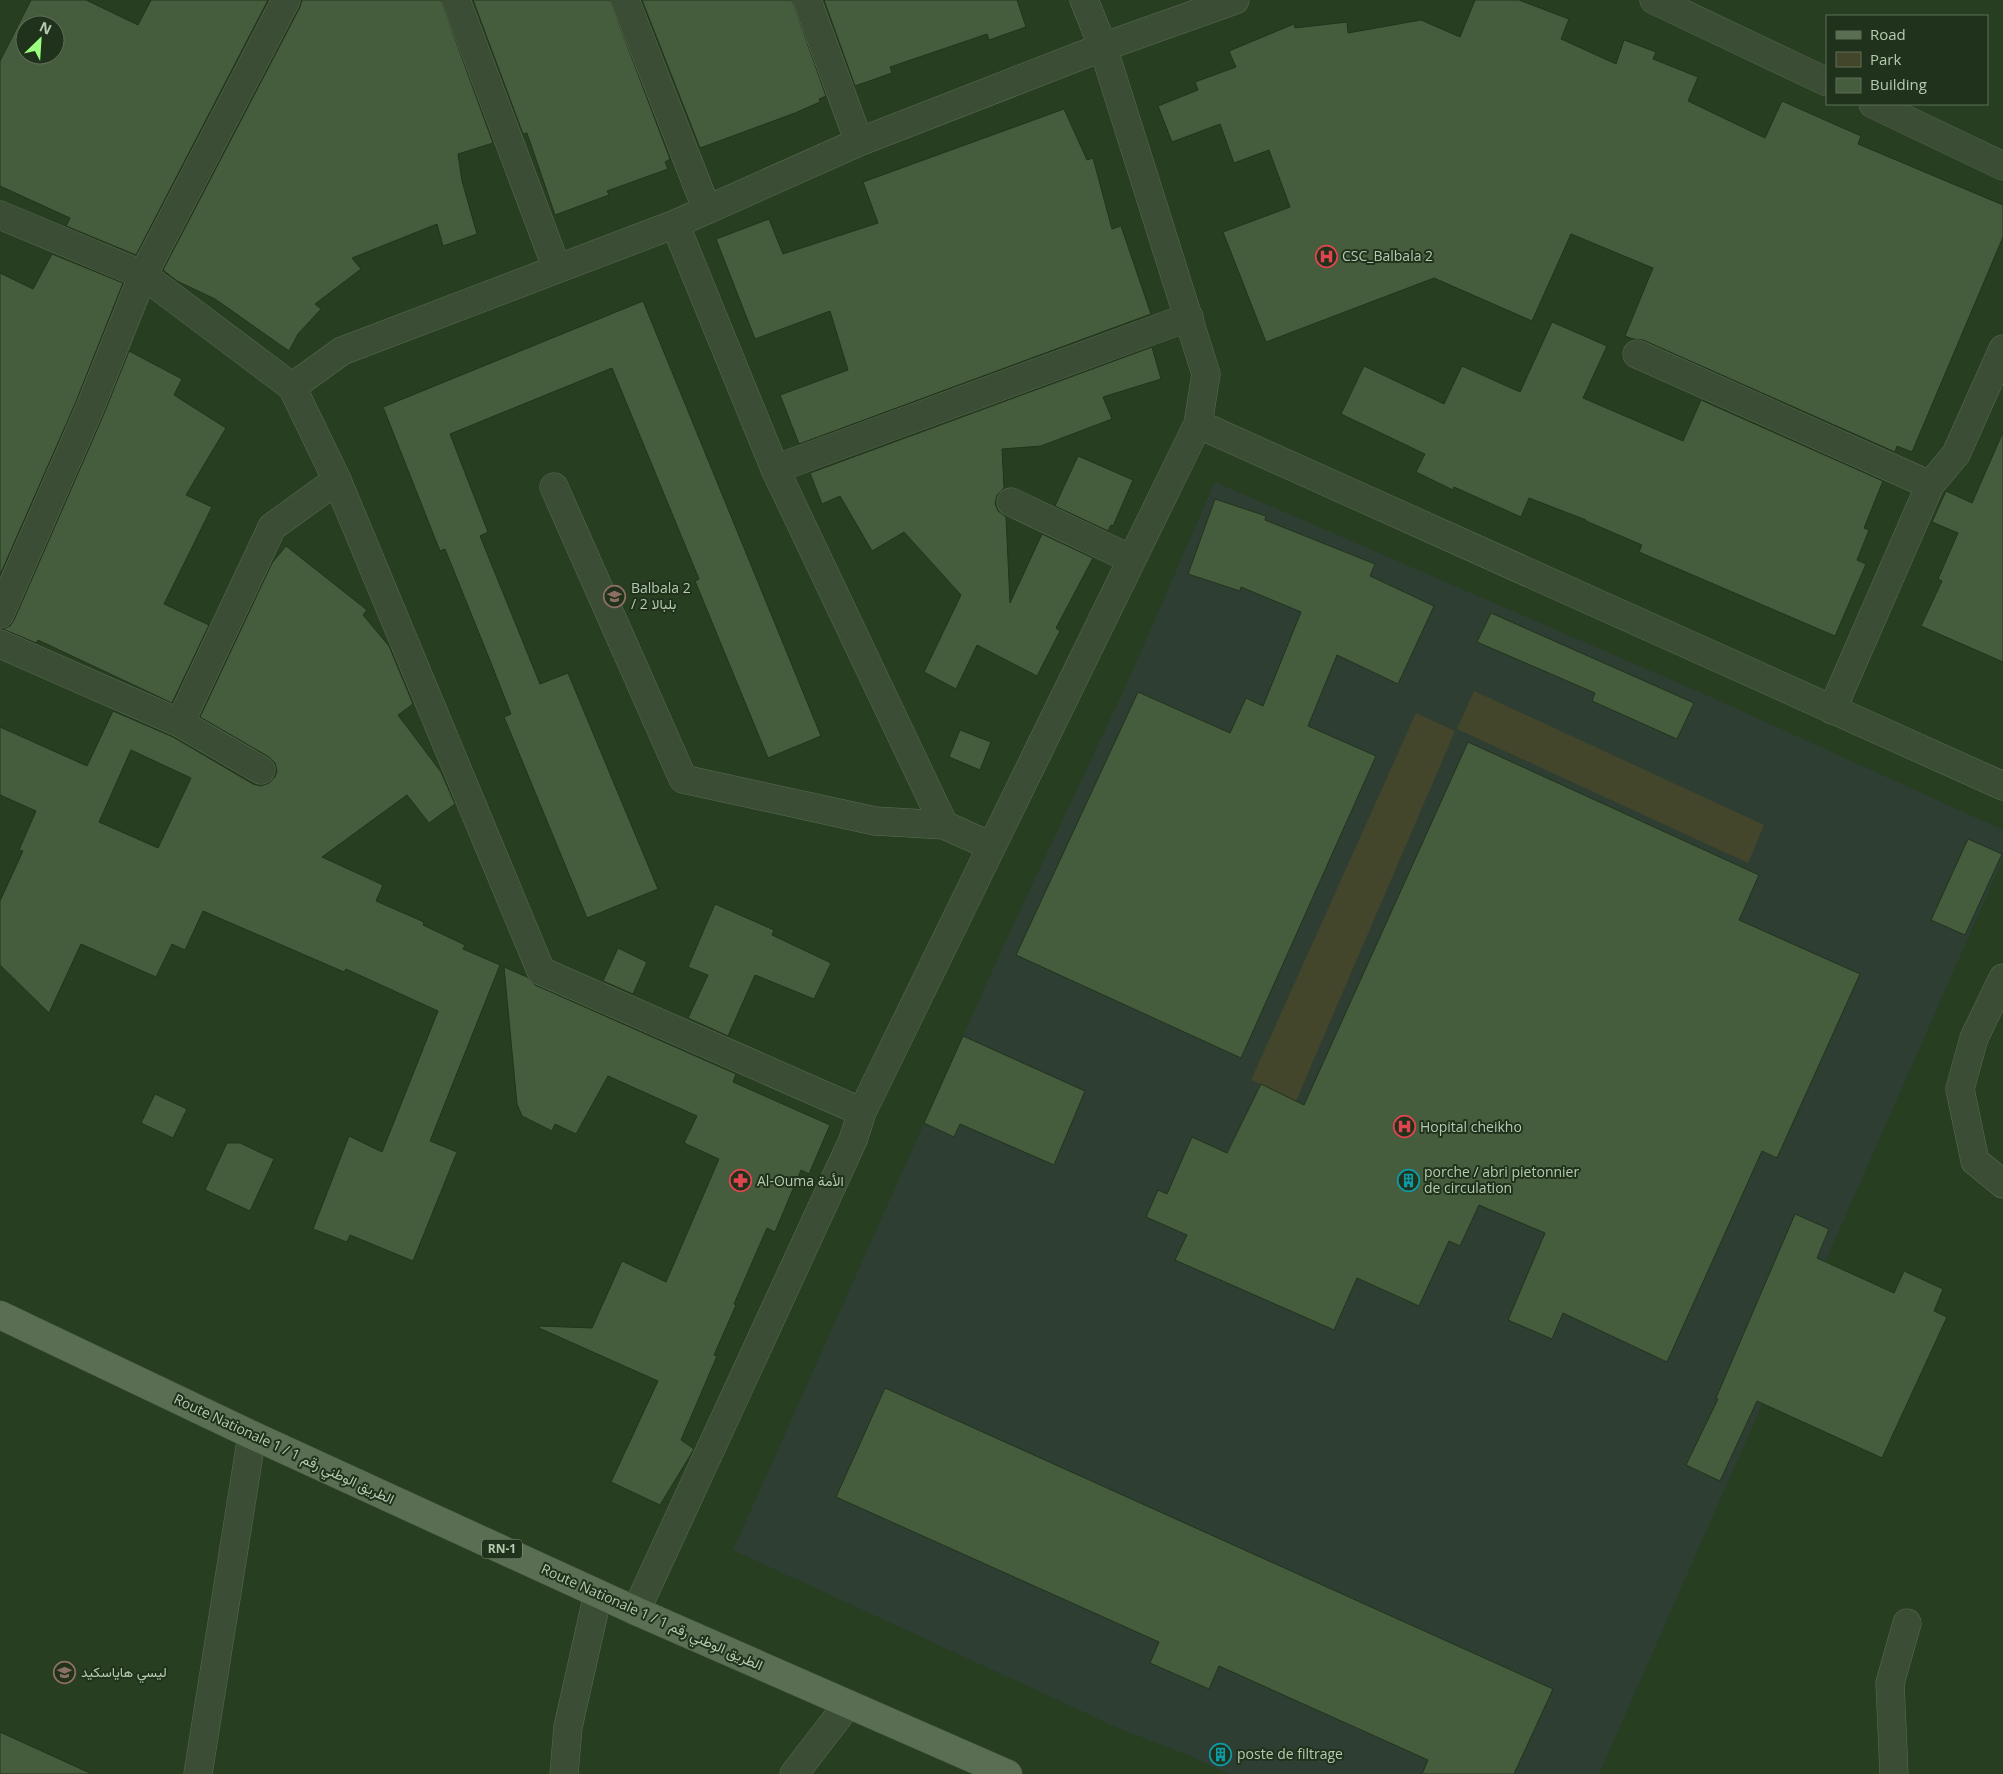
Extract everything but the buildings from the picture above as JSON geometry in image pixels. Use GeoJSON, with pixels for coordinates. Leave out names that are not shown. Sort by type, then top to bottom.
{"type":"FeatureCollection","features":[{"type":"Feature","properties":{"kind":"main road","name":"Route Nationale 1 / الطريق الوطني رقم 1"},"geometry":{"type":"LineString","coordinates":[[0,1315],[252,1435],[598,1594],[1008,1774]]}},
{"type":"Feature","properties":{"kind":"street"},"geometry":{"type":"LineString","coordinates":[[0,614],[89,410],[143,275],[286,0]]}},
{"type":"Feature","properties":{"kind":"street"},"geometry":{"type":"LineString","coordinates":[[456,0],[557,269]]}},
{"type":"Feature","properties":{"kind":"street"},"geometry":{"type":"LineString","coordinates":[[625,0],[707,210]]}},
{"type":"Feature","properties":{"kind":"street"},"geometry":{"type":"LineString","coordinates":[[807,0],[859,142]]}},
{"type":"Feature","properties":{"kind":"street"},"geometry":{"type":"LineString","coordinates":[[636,1611],[853,1140],[862,1112],[1198,424],[1206,374],[1103,48],[1084,0]]}},
{"type":"Feature","properties":{"kind":"street"},"geometry":{"type":"LineString","coordinates":[[292,387],[342,351],[675,224],[859,142],[1103,48],[1235,0]]}},
{"type":"Feature","properties":{"kind":"street"},"geometry":{"type":"LineString","coordinates":[[1654,0],[1826,82]]}},
{"type":"Feature","properties":{"kind":"street"},"geometry":{"type":"LineString","coordinates":[[1875,105],[2003,166]]}},
{"type":"Feature","properties":{"kind":"street"},"geometry":{"type":"LineString","coordinates":[[0,215],[143,275],[292,387],[337,480],[541,971],[862,1112]]}},
{"type":"Feature","properties":{"kind":"street"},"geometry":{"type":"LineString","coordinates":[[675,224],[775,469],[944,825]]}},
{"type":"Feature","properties":{"kind":"street"},"geometry":{"type":"LineString","coordinates":[[775,469],[1189,317]]}},
{"type":"Feature","properties":{"kind":"street"},"geometry":{"type":"LineString","coordinates":[[1832,710],[1930,485],[1956,454],[2003,349]]}},
{"type":"Feature","properties":{"kind":"street"},"geometry":{"type":"LineString","coordinates":[[1637,354],[1930,485]]}},
{"type":"Feature","properties":{"kind":"street"},"geometry":{"type":"LineString","coordinates":[[1198,424],[2003,786]]}},
{"type":"Feature","properties":{"kind":"street"},"geometry":{"type":"LineString","coordinates":[[180,723],[272,527],[337,480]]}},
{"type":"Feature","properties":{"kind":"street"},"geometry":{"type":"LineString","coordinates":[[554,487],[683,779],[875,821],[944,825],[991,846]]}},
{"type":"Feature","properties":{"kind":"street"},"geometry":{"type":"LineString","coordinates":[[1012,502],[1132,559]]}},
{"type":"Feature","properties":{"kind":"street"},"geometry":{"type":"LineString","coordinates":[[0,644],[180,723],[261,770]]}},
{"type":"Feature","properties":{"kind":"street"},"geometry":{"type":"LineString","coordinates":[[2003,978],[1974,1038],[1960,1089],[1975,1161],[2003,1184]]}},
{"type":"Feature","properties":{"kind":"street"},"geometry":{"type":"LineString","coordinates":[[198,1774],[252,1435]]}},
{"type":"Feature","properties":{"kind":"street"},"geometry":{"type":"LineString","coordinates":[[564,1774],[568,1727],[598,1594]]}},
{"type":"Feature","properties":{"kind":"street"},"geometry":{"type":"LineString","coordinates":[[1894,1774],[1890,1683],[1907,1623]]}},
{"type":"Feature","properties":{"kind":"street"},"geometry":{"type":"LineString","coordinates":[[794,1774],[848,1704]]}},
{"type":"Feature","properties":{"kind":"shaded area","name":"Hopital cheikho"},"geometry":{"type":"Polygon","coordinates":[[[1215,482],[1702,693],[2003,830],[2003,859],[1599,1774],[1229,1774],[1188,1755],[1118,1728],[733,1550],[1007,938],[1128,681],[1215,482]]]}},
{"type":"Feature","properties":{"kind":"green space"},"geometry":{"type":"Polygon","coordinates":[[[1474,691],[1764,825],[1748,863],[1457,729],[1474,691]]]}},
{"type":"Feature","properties":{"kind":"green space"},"geometry":{"type":"Polygon","coordinates":[[[1416,713],[1455,731],[1296,1101],[1251,1080],[1416,713]]]}},
{"type":"Feature","properties":{"kind":"place","name":"CSC_Balbala 2"},"geometry":{"type":"Point","coordinates":[1326,256]}},
{"type":"Feature","properties":{"kind":"place","name":"Balbala 2 / بلبالا 2"},"geometry":{"type":"Point","coordinates":[615,596]}},
{"type":"Feature","properties":{"kind":"place","name":"Hopital cheikho"},"geometry":{"type":"Point","coordinates":[1404,1127]}},
{"type":"Feature","properties":{"kind":"place","name":"porche / abri pietonnier de circulation"},"geometry":{"type":"Point","coordinates":[1408,1180]}},
{"type":"Feature","properties":{"kind":"place","name":"Al-Ouma الأمة"},"geometry":{"type":"Point","coordinates":[741,1181]}},
{"type":"Feature","properties":{"kind":"place","name":"ليسي هاياسكيد"},"geometry":{"type":"Point","coordinates":[65,1672]}},
{"type":"Feature","properties":{"kind":"place","name":"poste de filtrage"},"geometry":{"type":"Point","coordinates":[1221,1754]}}]}
